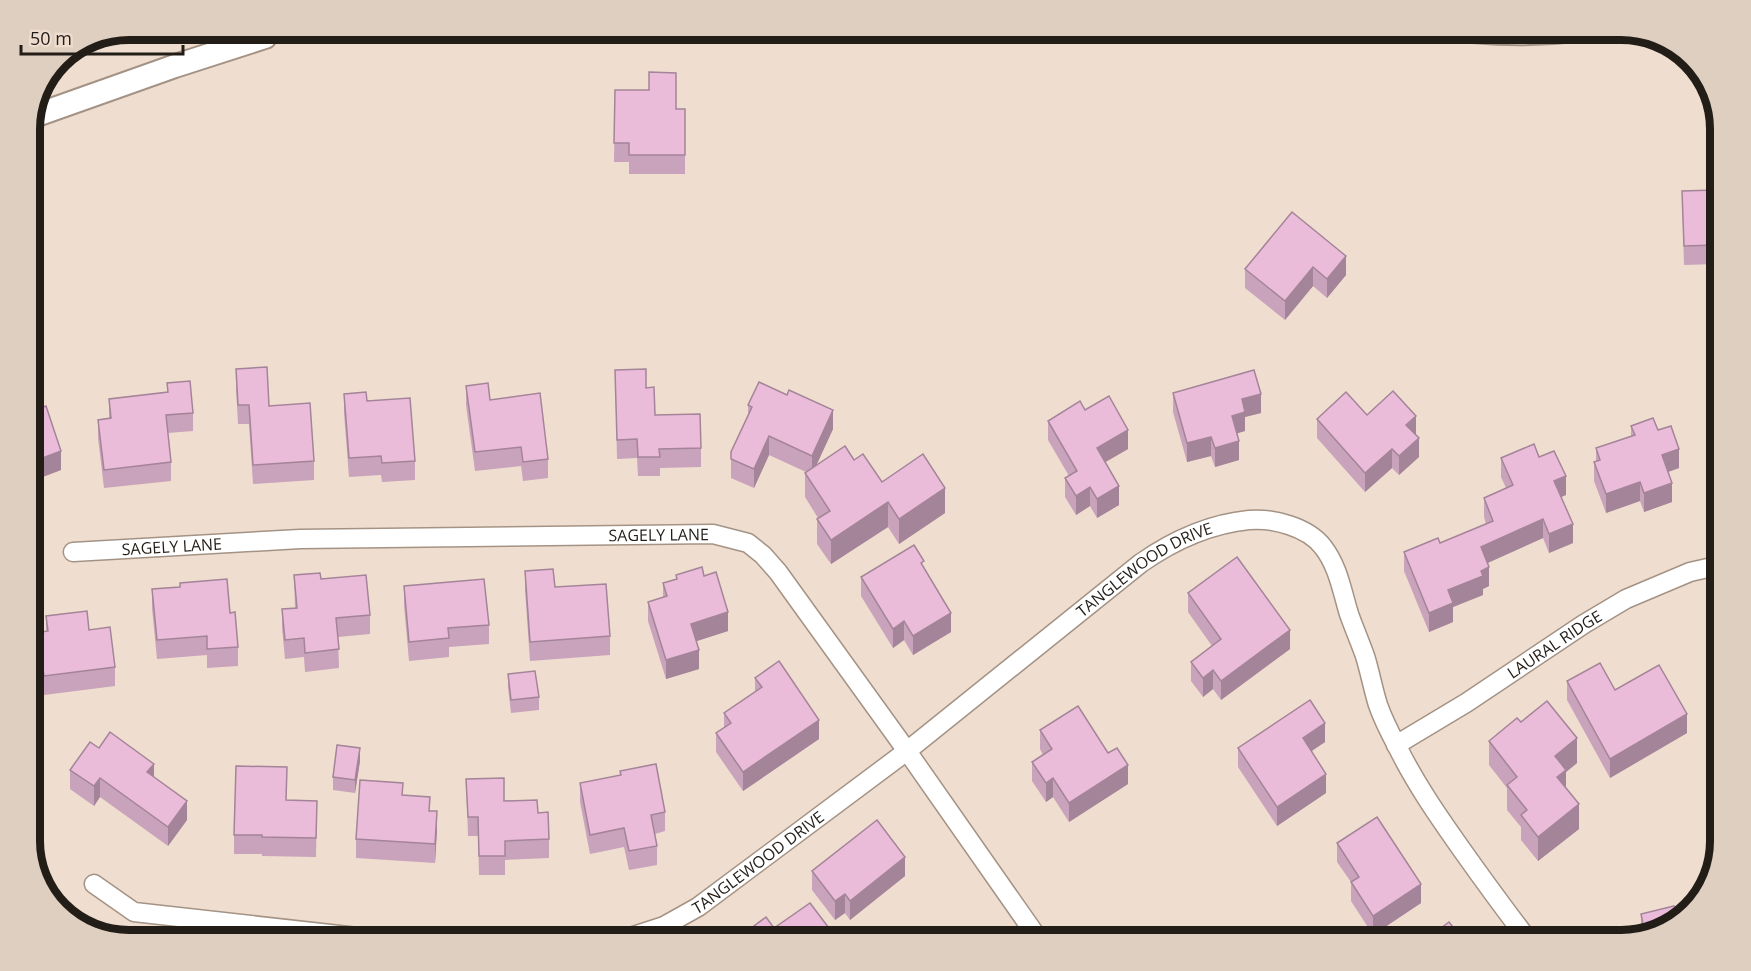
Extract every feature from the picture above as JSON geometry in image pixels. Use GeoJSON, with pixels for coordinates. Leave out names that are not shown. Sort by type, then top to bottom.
{"type":"FeatureCollection","features":[{"type":"Feature","properties":{"kind":"street"},"geometry":{"type":"LineString","coordinates":[[43,113],[256,40]]}},
{"type":"Feature","properties":{"kind":"street","name":"TANGLEWOOD DRIVE"},"geometry":{"type":"LineString","coordinates":[[652,930],[664,926],[698,907],[907,751],[1162,548],[1185,536],[1208,528],[1256,520],[1276,521],[1292,526],[1322,544],[1334,563],[1365,657],[1378,706],[1396,746],[1424,795],[1520,930]]}},
{"type":"Feature","properties":{"kind":"street","name":"SAGELY LANE"},"geometry":{"type":"LineString","coordinates":[[74,552],[300,539],[713,534],[748,543],[778,572],[1032,930]]}},
{"type":"Feature","properties":{"kind":"street","name":"LAURAL RIDGE"},"geometry":{"type":"LineString","coordinates":[[1396,746],[1626,599],[1690,572],[1710,568]]}},
{"type":"Feature","properties":{"kind":"street"},"geometry":{"type":"LineString","coordinates":[[94,884],[134,912],[295,930]]}},
{"type":"Feature","properties":{"kind":"building"},"geometry":{"type":"Polygon","coordinates":[[[649,72],[676,73],[676,109],[685,109],[685,155],[629,155],[629,143],[614,143],[615,90],[649,90],[649,72]]]}},
{"type":"Feature","properties":{"kind":"building"},"geometry":{"type":"Polygon","coordinates":[[[1710,190],[1710,245],[1684,246],[1682,191],[1710,190]]]}},
{"type":"Feature","properties":{"kind":"building"},"geometry":{"type":"Polygon","coordinates":[[[1292,212],[1346,256],[1327,279],[1313,267],[1285,301],[1245,269],[1292,212]]]}},
{"type":"Feature","properties":{"kind":"building"},"geometry":{"type":"Polygon","coordinates":[[[267,367],[269,406],[310,403],[314,461],[253,465],[249,405],[238,405],[236,369],[267,367]]]}},
{"type":"Feature","properties":{"kind":"building"},"geometry":{"type":"Polygon","coordinates":[[[646,369],[646,388],[654,387],[655,415],[700,414],[701,448],[659,449],[660,457],[638,457],[637,439],[617,440],[615,370],[646,369]]]}},
{"type":"Feature","properties":{"kind":"building"},"geometry":{"type":"Polygon","coordinates":[[[1254,370],[1261,394],[1242,399],[1245,412],[1232,416],[1239,441],[1215,448],[1211,437],[1187,443],[1173,393],[1254,370]]]}},
{"type":"Feature","properties":{"kind":"building"},"geometry":{"type":"Polygon","coordinates":[[[190,381],[193,413],[166,415],[171,462],[104,470],[98,420],[111,418],[109,399],[168,392],[167,383],[190,381]]]}},
{"type":"Feature","properties":{"kind":"building"},"geometry":{"type":"Polygon","coordinates":[[[759,382],[787,395],[789,390],[833,410],[812,456],[769,436],[754,469],[731,459],[731,452],[752,407],[748,405],[759,382]]]}},
{"type":"Feature","properties":{"kind":"building"},"geometry":{"type":"Polygon","coordinates":[[[488,383],[490,400],[540,393],[548,459],[523,462],[521,447],[475,452],[466,386],[488,383]]]}},
{"type":"Feature","properties":{"kind":"building"},"geometry":{"type":"Polygon","coordinates":[[[1393,391],[1416,416],[1406,425],[1419,438],[1399,456],[1392,449],[1365,473],[1317,419],[1346,392],[1367,415],[1393,391]]]}},
{"type":"Feature","properties":{"kind":"building"},"geometry":{"type":"Polygon","coordinates":[[[366,392],[367,401],[410,398],[415,461],[382,463],[381,456],[349,458],[344,394],[366,392]]]}},
{"type":"Feature","properties":{"kind":"building"},"geometry":{"type":"Polygon","coordinates":[[[1109,396],[1128,430],[1097,448],[1119,486],[1097,499],[1090,487],[1076,496],[1065,478],[1077,471],[1048,421],[1080,401],[1085,410],[1109,396]]]}},
{"type":"Feature","properties":{"kind":"building"},"geometry":{"type":"Polygon","coordinates":[[[46,406],[61,451],[41,459],[41,408],[46,406]]]}},
{"type":"Feature","properties":{"kind":"building"},"geometry":{"type":"Polygon","coordinates":[[[1653,418],[1658,430],[1671,426],[1679,449],[1662,455],[1672,483],[1644,493],[1640,482],[1606,494],[1594,462],[1600,460],[1596,448],[1635,435],[1631,426],[1653,418]]]}},
{"type":"Feature","properties":{"kind":"building"},"geometry":{"type":"Polygon","coordinates":[[[1534,444],[1539,457],[1554,451],[1566,476],[1554,481],[1573,524],[1549,534],[1543,519],[1481,547],[1489,567],[1481,571],[1483,576],[1448,590],[1453,603],[1429,613],[1404,552],[1438,538],[1440,543],[1493,521],[1484,498],[1513,485],[1501,458],[1534,444]]]}},
{"type":"Feature","properties":{"kind":"building"},"geometry":{"type":"Polygon","coordinates":[[[845,446],[854,460],[863,454],[882,482],[923,454],[945,488],[899,519],[888,502],[831,540],[817,519],[830,511],[805,473],[845,446]]]}},
{"type":"Feature","properties":{"kind":"building"},"geometry":{"type":"Polygon","coordinates":[[[914,545],[924,561],[921,563],[951,613],[913,636],[904,621],[893,629],[861,577],[914,545]]]}},
{"type":"Feature","properties":{"kind":"building"},"geometry":{"type":"Polygon","coordinates":[[[1237,557],[1290,630],[1221,681],[1213,670],[1203,678],[1191,662],[1221,639],[1188,593],[1237,557]]]}},
{"type":"Feature","properties":{"kind":"building"},"geometry":{"type":"Polygon","coordinates":[[[702,567],[704,576],[716,572],[728,612],[691,624],[699,650],[666,660],[648,602],[667,596],[663,583],[677,579],[676,575],[702,567]]]}},
{"type":"Feature","properties":{"kind":"building"},"geometry":{"type":"Polygon","coordinates":[[[553,569],[555,587],[606,584],[610,636],[530,642],[525,571],[553,569]]]}},
{"type":"Feature","properties":{"kind":"building"},"geometry":{"type":"Polygon","coordinates":[[[320,573],[321,579],[366,575],[370,615],[336,618],[339,649],[305,653],[304,638],[285,640],[282,609],[297,608],[294,575],[320,573]]]}},
{"type":"Feature","properties":{"kind":"building"},"geometry":{"type":"Polygon","coordinates":[[[227,579],[230,613],[235,612],[238,647],[207,649],[207,636],[157,640],[152,589],[180,587],[180,583],[227,579]]]}},
{"type":"Feature","properties":{"kind":"building"},"geometry":{"type":"Polygon","coordinates":[[[484,579],[489,625],[448,628],[449,638],[409,642],[404,586],[484,579]]]}},
{"type":"Feature","properties":{"kind":"building"},"geometry":{"type":"Polygon","coordinates":[[[87,611],[89,630],[110,627],[115,667],[44,676],[41,632],[48,631],[46,616],[87,611]]]}},
{"type":"Feature","properties":{"kind":"building"},"geometry":{"type":"Polygon","coordinates":[[[779,661],[819,720],[743,772],[716,733],[731,723],[724,713],[762,687],[755,678],[779,661]]]}},
{"type":"Feature","properties":{"kind":"building"},"geometry":{"type":"Polygon","coordinates":[[[1600,663],[1615,690],[1659,665],[1687,714],[1610,759],[1567,681],[1600,663]]]}},
{"type":"Feature","properties":{"kind":"building"},"geometry":{"type":"Polygon","coordinates":[[[535,671],[539,697],[511,700],[508,674],[535,671]]]}},
{"type":"Feature","properties":{"kind":"building"},"geometry":{"type":"Polygon","coordinates":[[[1310,700],[1325,723],[1303,738],[1326,774],[1277,807],[1238,748],[1310,700]]]}},
{"type":"Feature","properties":{"kind":"building"},"geometry":{"type":"Polygon","coordinates":[[[1547,701],[1577,738],[1555,756],[1566,770],[1557,777],[1579,804],[1538,837],[1521,815],[1527,810],[1507,785],[1517,777],[1489,741],[1517,718],[1521,722],[1547,701]]]}},
{"type":"Feature","properties":{"kind":"building"},"geometry":{"type":"Polygon","coordinates":[[[1078,706],[1108,753],[1117,748],[1128,765],[1069,803],[1053,778],[1046,783],[1032,762],[1052,749],[1040,730],[1078,706]]]}},
{"type":"Feature","properties":{"kind":"building"},"geometry":{"type":"Polygon","coordinates":[[[110,732],[154,764],[147,772],[187,801],[168,827],[100,778],[94,786],[70,770],[90,742],[99,748],[110,732]]]}},
{"type":"Feature","properties":{"kind":"building"},"geometry":{"type":"Polygon","coordinates":[[[337,745],[360,748],[355,780],[333,777],[337,745]]]}},
{"type":"Feature","properties":{"kind":"building"},"geometry":{"type":"Polygon","coordinates":[[[656,764],[665,812],[651,815],[657,846],[629,851],[624,828],[590,835],[580,783],[621,775],[620,771],[656,764]]]}},
{"type":"Feature","properties":{"kind":"building"},"geometry":{"type":"Polygon","coordinates":[[[236,766],[287,767],[286,800],[317,801],[316,838],[234,835],[236,766]]]}},
{"type":"Feature","properties":{"kind":"building"},"geometry":{"type":"Polygon","coordinates":[[[504,778],[504,801],[537,800],[538,813],[548,812],[549,839],[505,841],[505,856],[479,856],[478,817],[468,817],[466,779],[504,778]]]}},
{"type":"Feature","properties":{"kind":"building"},"geometry":{"type":"Polygon","coordinates":[[[360,780],[403,783],[402,795],[430,797],[429,811],[437,811],[435,844],[356,839],[360,780]]]}},
{"type":"Feature","properties":{"kind":"building"},"geometry":{"type":"Polygon","coordinates":[[[1377,817],[1421,884],[1373,916],[1351,882],[1359,877],[1337,843],[1377,817]]]}},
{"type":"Feature","properties":{"kind":"building"},"geometry":{"type":"Polygon","coordinates":[[[877,820],[905,857],[850,901],[845,894],[835,901],[812,871],[877,820]]]}},
{"type":"Feature","properties":{"kind":"building"},"geometry":{"type":"Polygon","coordinates":[[[810,903],[830,930],[749,930],[766,917],[774,928],[810,903]]]}},
{"type":"Feature","properties":{"kind":"building"},"geometry":{"type":"Polygon","coordinates":[[[1674,906],[1676,912],[1656,924],[1632,930],[1631,927],[1643,924],[1641,914],[1674,906]]]}},
{"type":"Feature","properties":{"kind":"building"},"geometry":{"type":"Polygon","coordinates":[[[1449,922],[1455,930],[1438,930],[1449,922]]]}}]}
